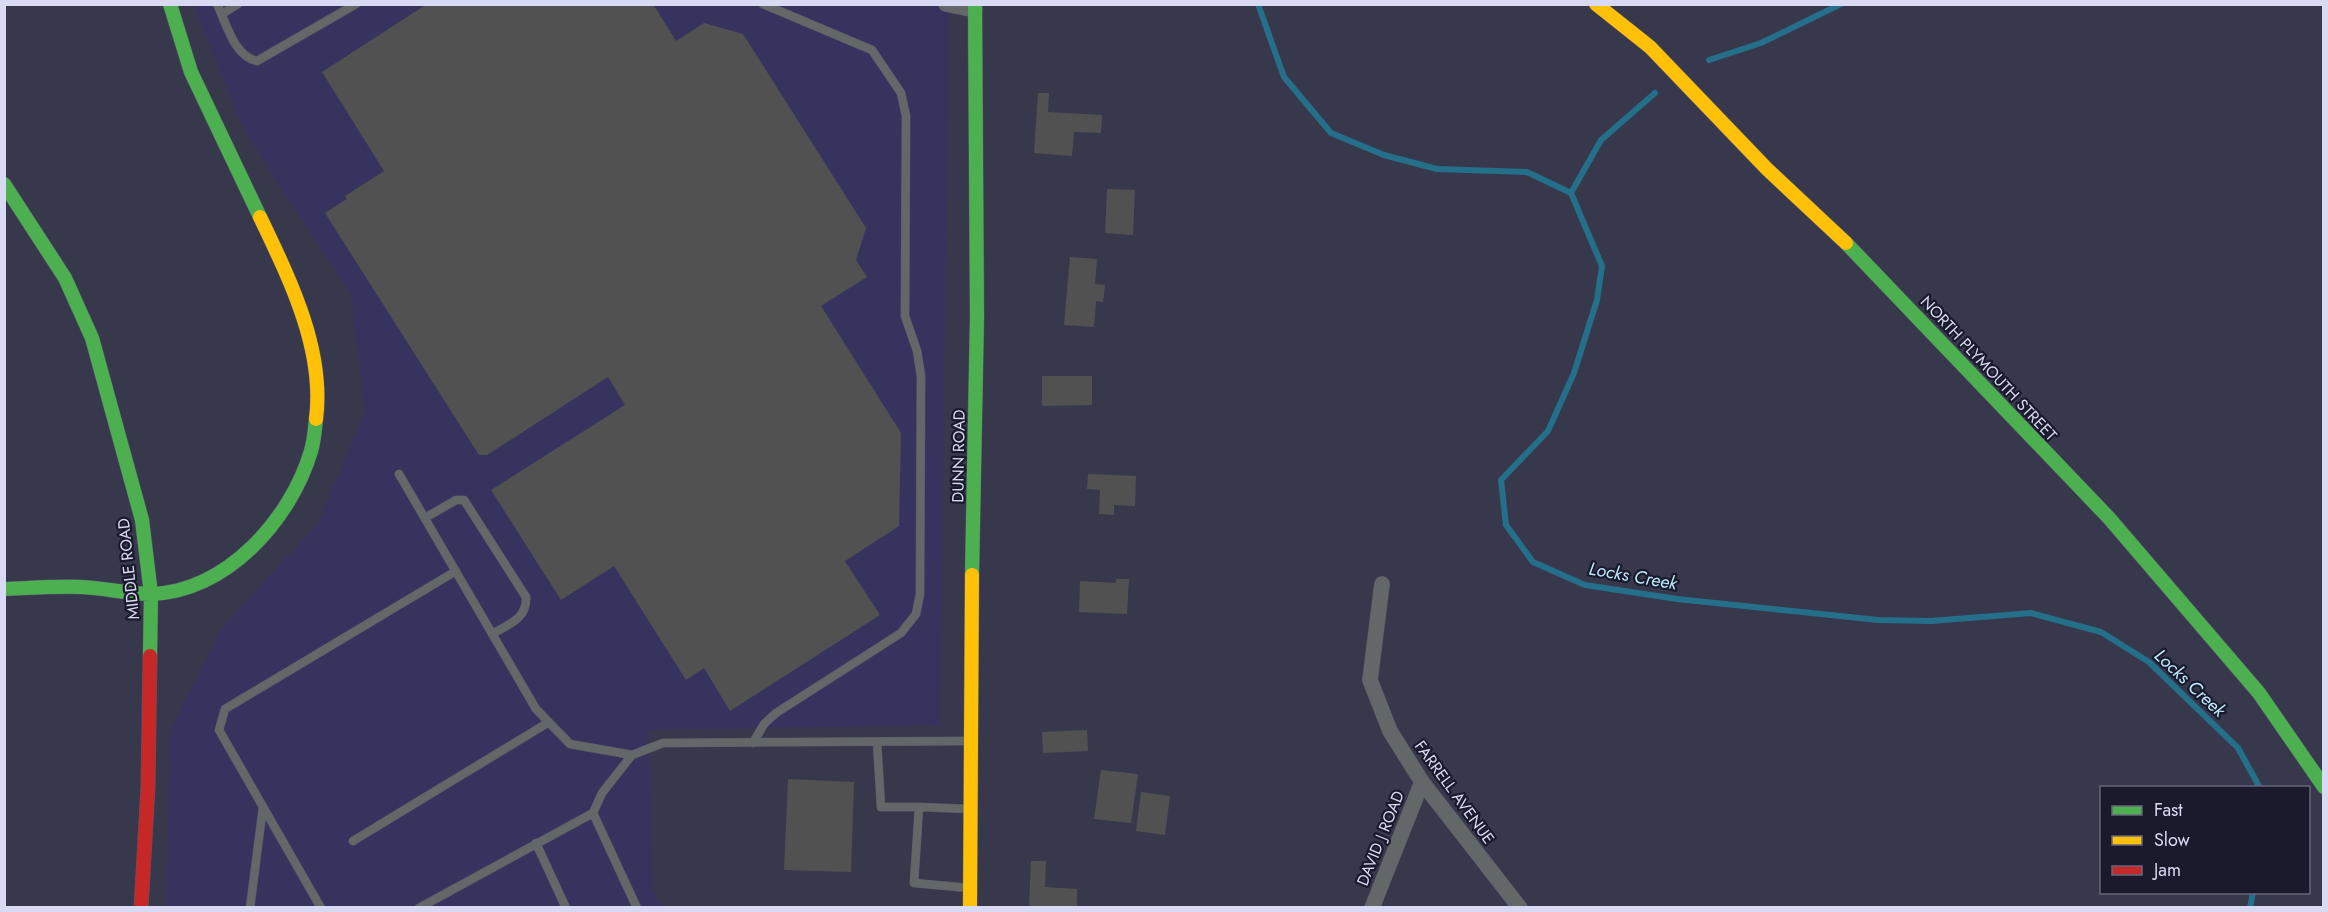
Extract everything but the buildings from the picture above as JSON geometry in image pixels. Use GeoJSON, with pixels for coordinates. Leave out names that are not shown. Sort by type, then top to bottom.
{"type":"FeatureCollection","features":[{"type":"Feature","properties":{"kind":"main road"},"geometry":{"type":"LineString","coordinates":[[4,589],[81,587],[151,594],[208,581],[234,563],[264,535],[300,482],[312,449],[319,395],[310,345],[292,284],[191,72],[170,4]]}},
{"type":"Feature","properties":{"kind":"main road","name":"NORTH PLYMOUTH STREET"},"geometry":{"type":"LineString","coordinates":[[1596,4],[1650,47],[1767,169],[1866,262],[2109,518],[2259,693],[2324,786]]}},
{"type":"Feature","properties":{"kind":"main road","name":"DUNN ROAD"},"geometry":{"type":"LineString","coordinates":[[970,908],[969,741],[977,317],[975,7]]}},
{"type":"Feature","properties":{"kind":"main road","name":"MIDDLE ROAD"},"geometry":{"type":"LineString","coordinates":[[4,184],[65,278],[92,338],[142,520],[151,594],[148,787],[141,908]]}},
{"type":"Feature","properties":{"kind":"street"},"geometry":{"type":"LineString","coordinates":[[946,4],[975,7]]}},
{"type":"Feature","properties":{"kind":"street","name":"FARRELL AVENUE"},"geometry":{"type":"LineString","coordinates":[[1382,584],[1370,680],[1390,731],[1422,782],[1520,908]]}},
{"type":"Feature","properties":{"kind":"street","name":"DAVID J ROAD"},"geometry":{"type":"LineString","coordinates":[[1372,908],[1422,782]]}},
{"type":"Feature","properties":{"kind":"lane"},"geometry":{"type":"LineString","coordinates":[[217,4],[238,49],[245,58],[257,62],[356,4]]}},
{"type":"Feature","properties":{"kind":"lane"},"geometry":{"type":"LineString","coordinates":[[222,14],[238,4]]}},
{"type":"Feature","properties":{"kind":"lane"},"geometry":{"type":"LineString","coordinates":[[753,743],[764,724],[776,713],[901,633],[916,614],[920,594],[921,376],[917,351],[905,316],[906,116],[904,104],[900,93],[872,50],[763,4]]}},
{"type":"Feature","properties":{"kind":"lane"},"geometry":{"type":"LineString","coordinates":[[399,474],[536,709],[570,744],[632,755]]}},
{"type":"Feature","properties":{"kind":"lane"},"geometry":{"type":"LineString","coordinates":[[425,518],[456,500],[464,500],[526,597],[523,616],[492,634]]}},
{"type":"Feature","properties":{"kind":"lane"},"geometry":{"type":"LineString","coordinates":[[321,908],[219,730],[225,710],[456,571]]}},
{"type":"Feature","properties":{"kind":"lane"},"geometry":{"type":"LineString","coordinates":[[353,841],[549,722]]}},
{"type":"Feature","properties":{"kind":"lane"},"geometry":{"type":"LineString","coordinates":[[419,908],[593,813],[602,793],[632,755],[663,743],[969,741]]}},
{"type":"Feature","properties":{"kind":"lane"},"geometry":{"type":"LineString","coordinates":[[878,742],[881,807],[970,809]]}},
{"type":"Feature","properties":{"kind":"lane"},"geometry":{"type":"LineString","coordinates":[[250,908],[263,807]]}},
{"type":"Feature","properties":{"kind":"lane"},"geometry":{"type":"LineString","coordinates":[[919,807],[914,883],[970,888]]}},
{"type":"Feature","properties":{"kind":"lane"},"geometry":{"type":"LineString","coordinates":[[593,813],[637,908]]}},
{"type":"Feature","properties":{"kind":"lane"},"geometry":{"type":"LineString","coordinates":[[536,843],[566,908]]}},
{"type":"Feature","properties":{"kind":"shaded area"},"geometry":{"type":"Polygon","coordinates":[[[194,5],[949,5],[940,725],[648,730],[653,891],[661,907],[166,908],[170,730],[222,628],[318,523],[365,412],[351,295],[243,128],[194,5]]]}},
{"type":"Feature","properties":{"kind":"waterway","name":"Locks Creek"},"geometry":{"type":"LineString","coordinates":[[1258,4],[1284,77],[1331,133],[1384,155],[1437,169],[1527,172],[1571,193],[1602,266],[1597,300],[1574,373],[1548,431],[1501,480],[1506,525],[1533,562],[1585,585],[1677,599],[1878,620],[1931,621],[2031,613],[2101,632],[2149,662],[2238,748],[2259,786]]}},
{"type":"Feature","properties":{"kind":"waterway"},"geometry":{"type":"LineString","coordinates":[[1709,60],[1761,43],[1841,4]]}},
{"type":"Feature","properties":{"kind":"waterway"},"geometry":{"type":"LineString","coordinates":[[1571,193],[1601,140],[1655,93]]}},
{"type":"Feature","properties":{"kind":"waterway","name":"Locks Creek"},"geometry":{"type":"LineString","coordinates":[[2250,908],[2253,894]]}},
{"type":"Feature","properties":{"kind":"traffic: fast"},"geometry":{"type":"LineString","coordinates":[[170,4],[191,72],[260,217]]}},
{"type":"Feature","properties":{"kind":"traffic: fast"},"geometry":{"type":"LineString","coordinates":[[972,575],[977,317],[975,4]]}},
{"type":"Feature","properties":{"kind":"traffic: fast"},"geometry":{"type":"LineString","coordinates":[[4,184],[65,278],[92,338],[142,520],[151,594],[150,656]]}},
{"type":"Feature","properties":{"kind":"traffic: fast"},"geometry":{"type":"LineString","coordinates":[[1846,243],[2109,518],[2259,693],[2324,787]]}},
{"type":"Feature","properties":{"kind":"traffic: fast"},"geometry":{"type":"LineString","coordinates":[[4,589],[82,587],[150,594],[178,590],[204,581],[229,566],[252,548],[288,502],[311,451],[316,419]]}},
{"type":"Feature","properties":{"kind":"traffic: slow"},"geometry":{"type":"LineString","coordinates":[[1596,4],[1650,47],[1767,169],[1846,243]]}},
{"type":"Feature","properties":{"kind":"traffic: slow"},"geometry":{"type":"LineString","coordinates":[[260,217],[293,289],[310,340],[315,366],[316,419]]}},
{"type":"Feature","properties":{"kind":"traffic: slow"},"geometry":{"type":"LineString","coordinates":[[970,908],[972,575]]}},
{"type":"Feature","properties":{"kind":"traffic: jam"},"geometry":{"type":"LineString","coordinates":[[141,908],[148,787],[150,656]]}}]}
